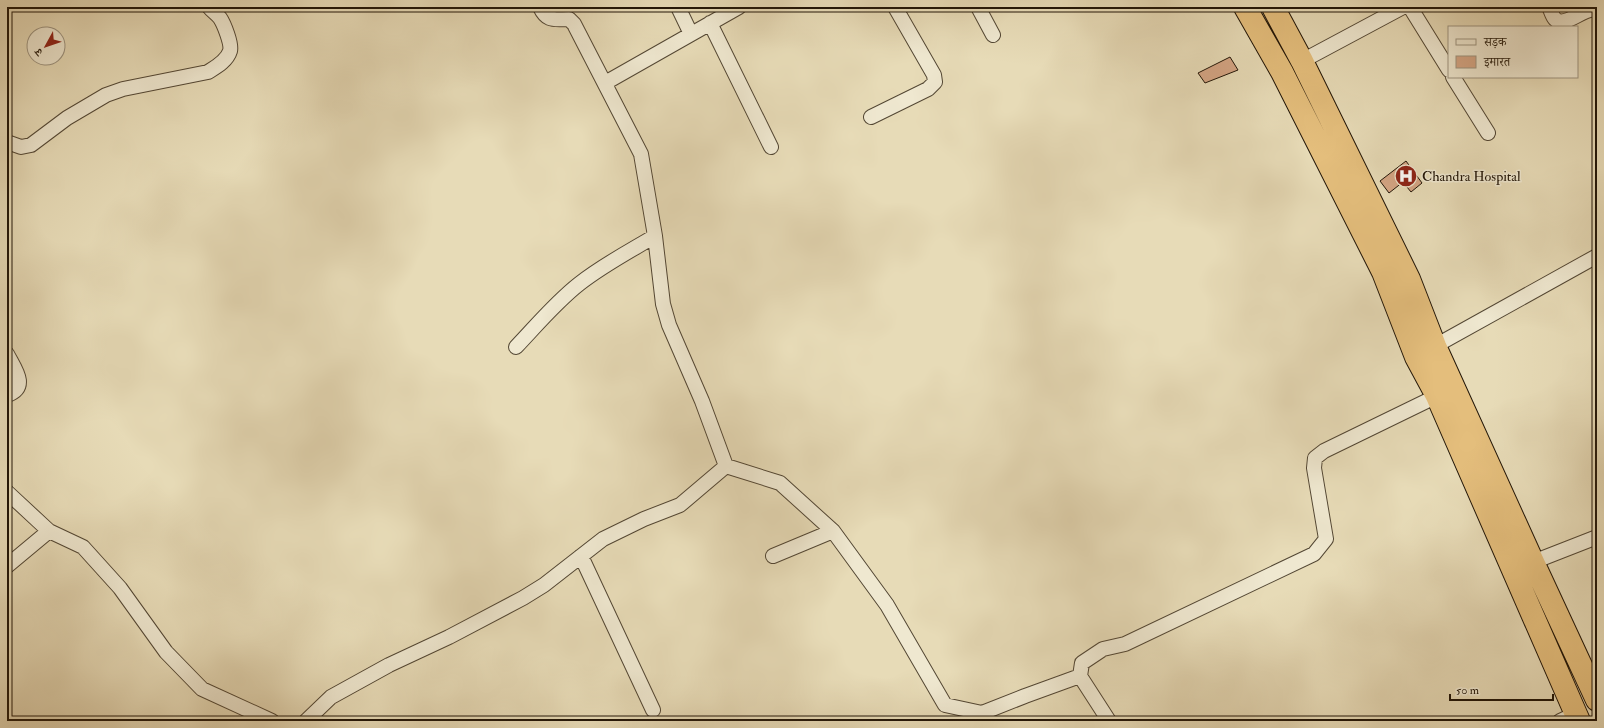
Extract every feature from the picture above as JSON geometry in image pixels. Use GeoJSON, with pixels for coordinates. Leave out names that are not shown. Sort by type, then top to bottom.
{"type":"FeatureCollection","features":[{"type":"Feature","properties":{"kind":"highway"},"geometry":{"type":"LineString","coordinates":[[1245,7],[1282,72],[1383,272],[1416,357],[1437,396],[1572,719]]}},
{"type":"Feature","properties":{"kind":"highway"},"geometry":{"type":"LineString","coordinates":[[1273,7],[1302,61],[1409,280],[1435,346],[1532,562],[1597,700]]}},
{"type":"Feature","properties":{"kind":"street"},"geometry":{"type":"LineString","coordinates":[[7,142],[21,147],[31,145],[67,118],[106,95],[123,89],[208,72],[220,65],[228,56],[231,49],[227,31],[220,18],[209,7]]}},
{"type":"Feature","properties":{"kind":"street"},"geometry":{"type":"LineString","coordinates":[[540,7],[543,15],[550,19],[569,19],[574,24],[641,154],[655,236],[664,304],[669,325],[702,401],[726,466]]}},
{"type":"Feature","properties":{"kind":"street"},"geometry":{"type":"LineString","coordinates":[[678,7],[691,34]]}},
{"type":"Feature","properties":{"kind":"street"},"geometry":{"type":"LineString","coordinates":[[605,83],[739,7]]}},
{"type":"Feature","properties":{"kind":"street"},"geometry":{"type":"LineString","coordinates":[[871,117],[928,89],[935,82],[934,75],[895,7]]}},
{"type":"Feature","properties":{"kind":"street"},"geometry":{"type":"LineString","coordinates":[[978,7],[993,35]]}},
{"type":"Feature","properties":{"kind":"street"},"geometry":{"type":"LineString","coordinates":[[1302,61],[1403,7]]}},
{"type":"Feature","properties":{"kind":"street"},"geometry":{"type":"LineString","coordinates":[[1410,7],[1448,68]]}},
{"type":"Feature","properties":{"kind":"street"},"geometry":{"type":"LineString","coordinates":[[1549,7],[1555,19],[1560,21],[1565,21],[1589,9],[1597,10]]}},
{"type":"Feature","properties":{"kind":"street"},"geometry":{"type":"LineString","coordinates":[[710,23],[771,147]]}},
{"type":"Feature","properties":{"kind":"street"},"geometry":{"type":"LineString","coordinates":[[1455,78],[1488,133]]}},
{"type":"Feature","properties":{"kind":"street"},"geometry":{"type":"LineString","coordinates":[[516,347],[557,304],[578,285],[598,270],[655,236]]}},
{"type":"Feature","properties":{"kind":"street"},"geometry":{"type":"LineString","coordinates":[[1435,346],[1597,256]]}},
{"type":"Feature","properties":{"kind":"street"},"geometry":{"type":"LineString","coordinates":[[7,354],[20,378],[18,387],[7,395]]}},
{"type":"Feature","properties":{"kind":"street"},"geometry":{"type":"LineString","coordinates":[[1109,721],[1080,676],[1082,663],[1103,649],[1125,644],[1314,554],[1326,539],[1314,468],[1315,458],[1324,451],[1437,396]]}},
{"type":"Feature","properties":{"kind":"street"},"geometry":{"type":"LineString","coordinates":[[726,466],[780,483],[833,531],[887,605],[945,705],[982,713],[1080,676]]}},
{"type":"Feature","properties":{"kind":"street"},"geometry":{"type":"LineString","coordinates":[[306,721],[331,697],[389,665],[449,637],[523,598],[544,585],[603,539],[644,519],[680,505],[726,466]]}},
{"type":"Feature","properties":{"kind":"street"},"geometry":{"type":"LineString","coordinates":[[7,492],[49,530],[83,547],[120,588],[166,652],[202,689],[272,721]]}},
{"type":"Feature","properties":{"kind":"street"},"geometry":{"type":"LineString","coordinates":[[7,566],[49,530]]}},
{"type":"Feature","properties":{"kind":"street"},"geometry":{"type":"LineString","coordinates":[[773,556],[833,531]]}},
{"type":"Feature","properties":{"kind":"street"},"geometry":{"type":"LineString","coordinates":[[1532,562],[1597,537]]}},
{"type":"Feature","properties":{"kind":"street"},"geometry":{"type":"LineString","coordinates":[[581,556],[653,710]]}},
{"type":"Feature","properties":{"kind":"building"},"geometry":{"type":"Polygon","coordinates":[[[1230,57],[1238,70],[1205,83],[1198,73],[1230,57]]]}},
{"type":"Feature","properties":{"kind":"building"},"geometry":{"type":"Polygon","coordinates":[[[1406,161],[1422,183],[1411,192],[1403,182],[1389,193],[1380,181],[1406,161]]]}},
{"type":"Feature","properties":{"kind":"place","name":"Chandra Hospital"},"geometry":{"type":"Point","coordinates":[1406,176]}}]}
